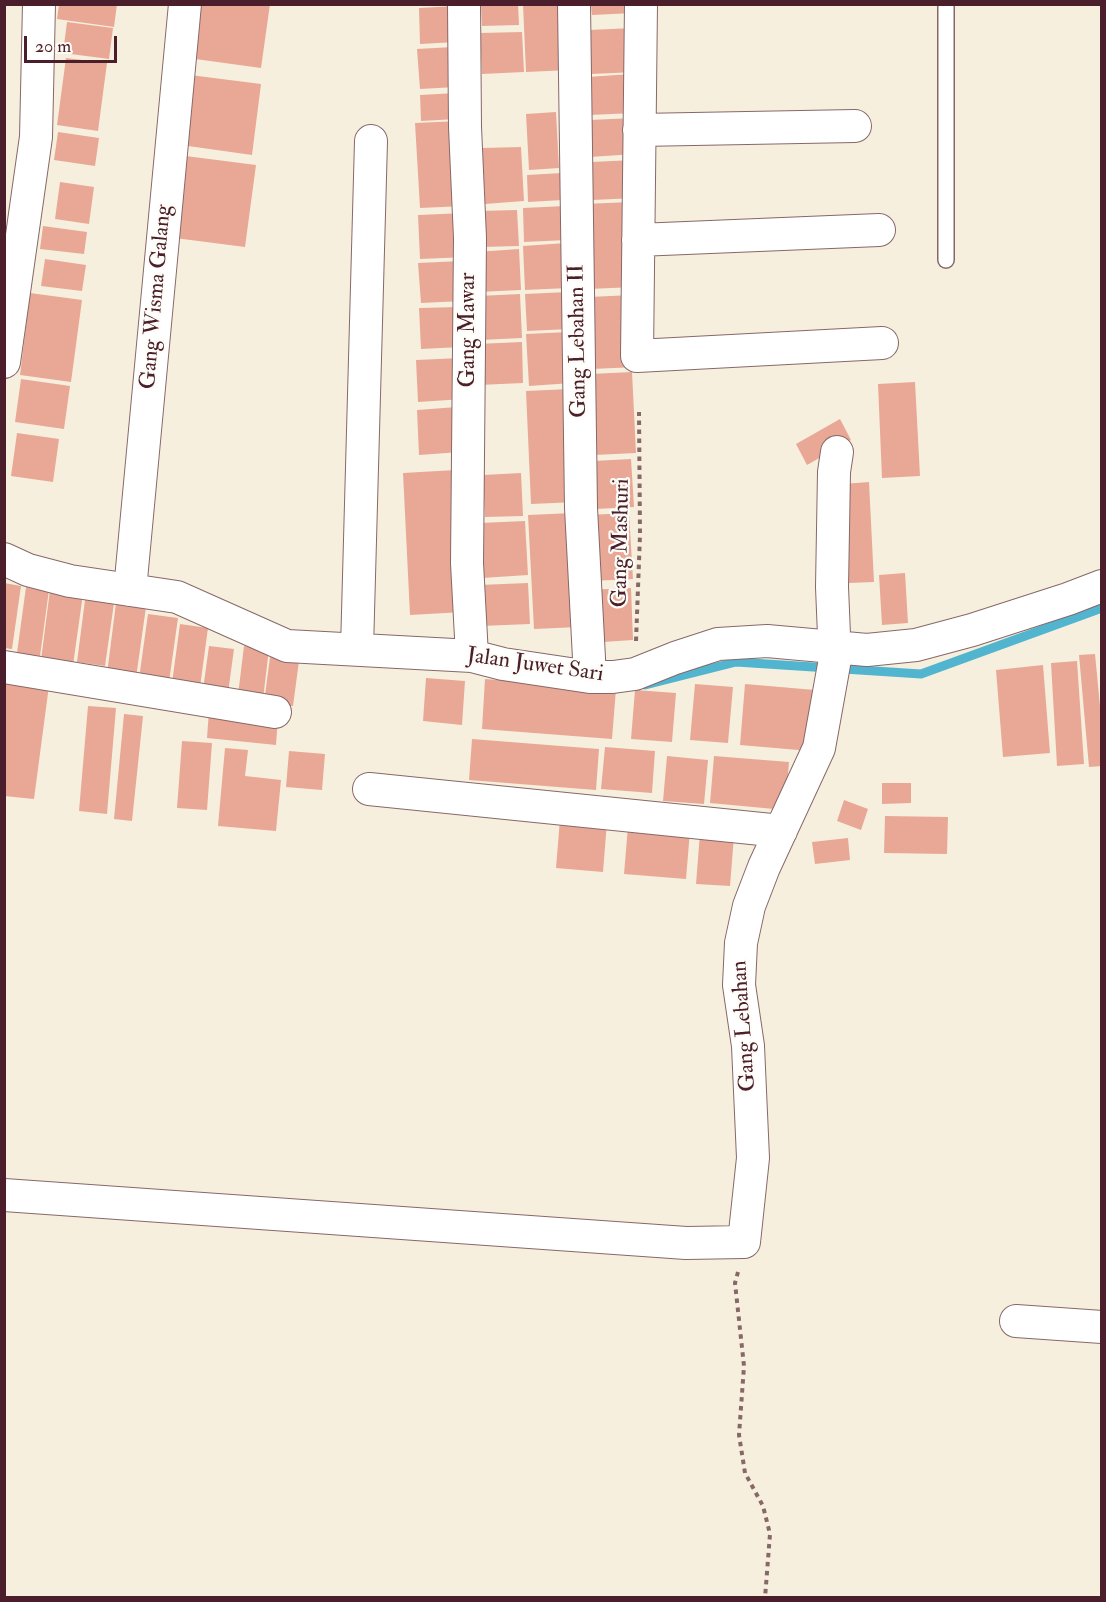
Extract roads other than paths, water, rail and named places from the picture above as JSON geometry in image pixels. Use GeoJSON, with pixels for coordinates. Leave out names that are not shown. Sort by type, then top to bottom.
{"type":"FeatureCollection","features":[{"type":"Feature","properties":{"kind":"street"},"geometry":{"type":"LineString","coordinates":[[4,362],[17,174],[36,137],[39,4]]}},
{"type":"Feature","properties":{"kind":"street","name":"Gang Wisma Galang"},"geometry":{"type":"LineString","coordinates":[[130,590],[185,4]]}},
{"type":"Feature","properties":{"kind":"street","name":"Gang Mawar"},"geometry":{"type":"LineString","coordinates":[[464,4],[465,127],[470,238],[467,563],[472,656]]}},
{"type":"Feature","properties":{"kind":"street","name":"Gang Lebahan II"},"geometry":{"type":"LineString","coordinates":[[574,4],[581,508],[590,677]]}},
{"type":"Feature","properties":{"kind":"street"},"geometry":{"type":"LineString","coordinates":[[641,4],[637,356],[882,343]]}},
{"type":"Feature","properties":{"kind":"street"},"geometry":{"type":"LineString","coordinates":[[639,130],[855,126]]}},
{"type":"Feature","properties":{"kind":"street"},"geometry":{"type":"LineString","coordinates":[[357,650],[371,141]]}},
{"type":"Feature","properties":{"kind":"street"},"geometry":{"type":"LineString","coordinates":[[638,240],[879,230]]}},
{"type":"Feature","properties":{"kind":"street","name":"Gang Lebahan"},"geometry":{"type":"LineString","coordinates":[[4,1196],[686,1243],[744,1242],[753,1158],[748,1046],[739,985],[741,943],[749,906],[764,867],[819,748],[833,664],[834,472],[837,452]]}},
{"type":"Feature","properties":{"kind":"street","name":"Jalan Juwet Sari"},"geometry":{"type":"LineString","coordinates":[[4,559],[28,570],[70,581],[177,597],[287,646],[472,656],[503,664],[590,677],[635,674],[718,644],[767,641],[833,664],[867,650],[916,645],[972,630],[1101,586]]}},
{"type":"Feature","properties":{"kind":"street"},"geometry":{"type":"LineString","coordinates":[[4,668],[275,712]]}},
{"type":"Feature","properties":{"kind":"street"},"geometry":{"type":"LineString","coordinates":[[369,789],[781,831]]}},
{"type":"Feature","properties":{"kind":"street"},"geometry":{"type":"LineString","coordinates":[[1016,1321],[1101,1327]]}},
{"type":"Feature","properties":{"kind":"lane"},"geometry":{"type":"LineString","coordinates":[[946,4],[946,260]]}},
{"type":"Feature","properties":{"kind":"waterway"},"geometry":{"type":"LineString","coordinates":[[645,685],[736,662],[921,674],[1102,608]]}}]}
